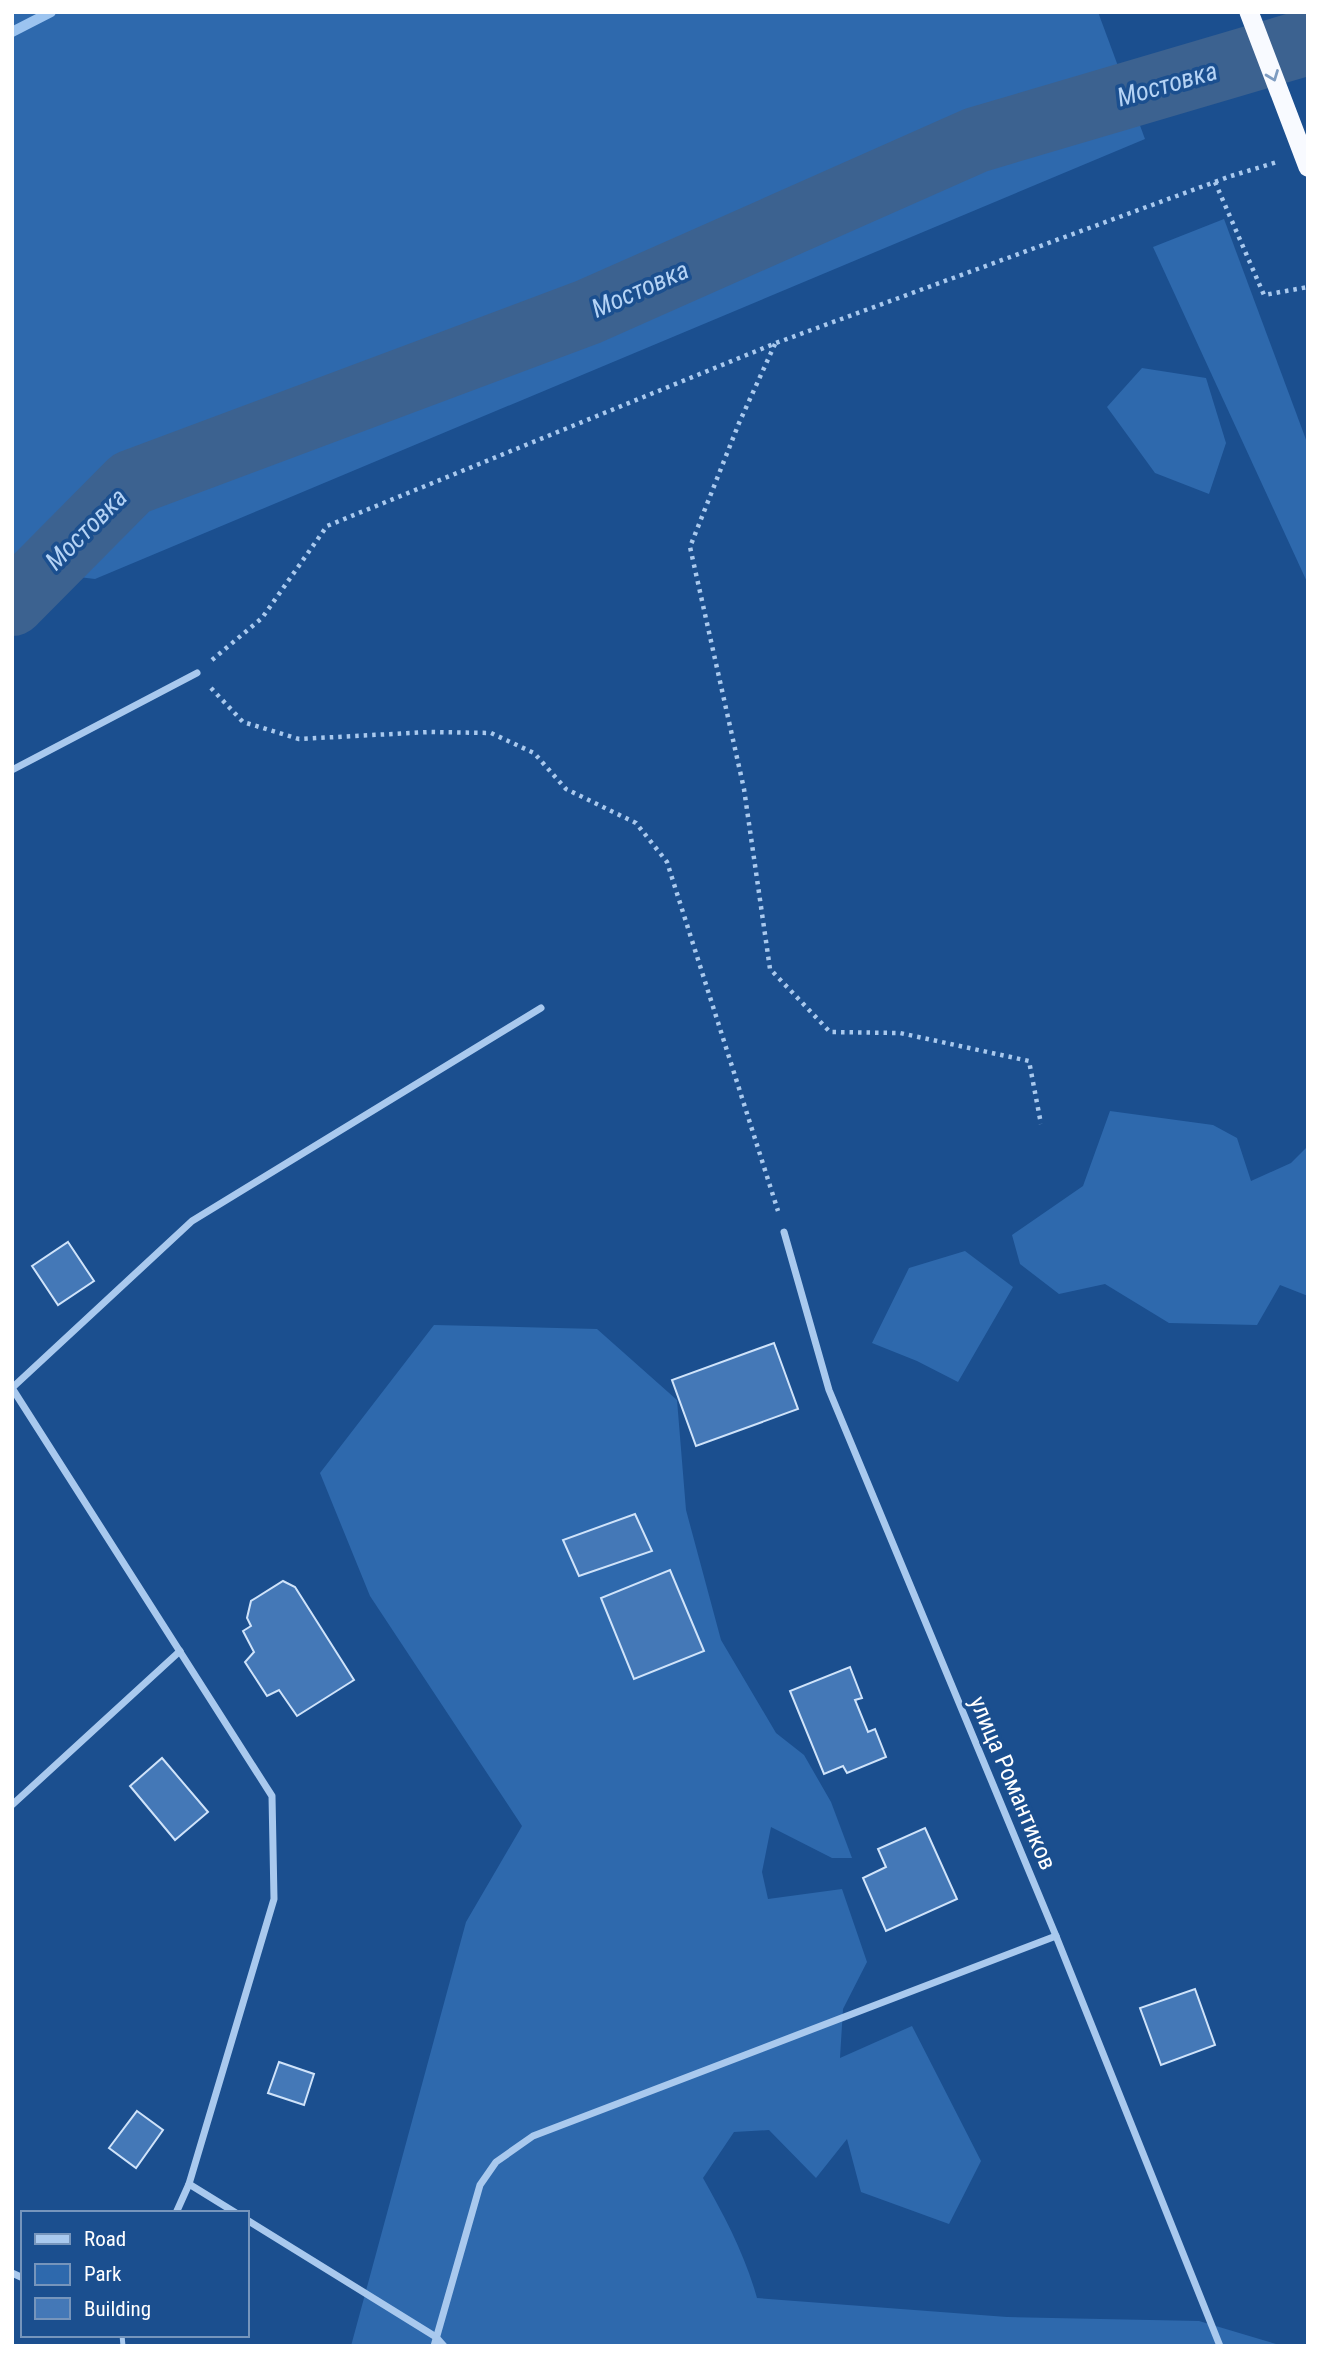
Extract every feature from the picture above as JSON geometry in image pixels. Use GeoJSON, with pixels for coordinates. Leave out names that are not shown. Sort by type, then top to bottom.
{"type":"FeatureCollection","features":[{"type":"Feature","properties":{"kind":"highway"},"geometry":{"type":"LineString","coordinates":[[1249,12],[1308,167]]}},
{"type":"Feature","properties":{"kind":"street"},"geometry":{"type":"LineString","coordinates":[[12,770],[197,673]]}},
{"type":"Feature","properties":{"kind":"street"},"geometry":{"type":"LineString","coordinates":[[177,2211],[189,2184],[274,1899],[272,1796],[12,1388],[192,1221],[541,1008]]}},
{"type":"Feature","properties":{"kind":"street","name":"улица Романтиков"},"geometry":{"type":"LineString","coordinates":[[784,1231],[829,1390],[1056,1936],[1220,2346]]}},
{"type":"Feature","properties":{"kind":"street"},"geometry":{"type":"LineString","coordinates":[[12,1805],[180,1651]]}},
{"type":"Feature","properties":{"kind":"street"},"geometry":{"type":"LineString","coordinates":[[434,2346],[480,2185],[496,2162],[533,2136],[1056,1936]]}},
{"type":"Feature","properties":{"kind":"street"},"geometry":{"type":"LineString","coordinates":[[189,2184],[233,2211]]}},
{"type":"Feature","properties":{"kind":"street"},"geometry":{"type":"LineString","coordinates":[[248,2221],[436,2337],[444,2346]]}},
{"type":"Feature","properties":{"kind":"path"},"geometry":{"type":"LineString","coordinates":[[784,1231],[667,862],[636,823],[566,789],[534,753],[491,733],[429,732],[299,739],[243,722],[197,673],[262,618],[327,527],[776,343],[1282,160]]}},
{"type":"Feature","properties":{"kind":"path"},"geometry":{"type":"LineString","coordinates":[[1215,182],[1264,295],[1308,288]]}},
{"type":"Feature","properties":{"kind":"path"},"geometry":{"type":"LineString","coordinates":[[776,343],[738,424],[690,547],[744,789],[770,969],[830,1032],[900,1033],[1029,1060],[1041,1124]]}},
{"type":"Feature","properties":{"kind":"green space"},"geometry":{"type":"Polygon","coordinates":[[[12,12],[1098,12],[1145,139],[95,579],[12,569],[12,12]]]}},
{"type":"Feature","properties":{"kind":"green space"},"geometry":{"type":"Polygon","coordinates":[[[1224,219],[1308,445],[1308,584],[1153,247],[1224,219]]]}},
{"type":"Feature","properties":{"kind":"green space"},"geometry":{"type":"Polygon","coordinates":[[[1142,368],[1206,378],[1226,443],[1209,494],[1155,473],[1107,407],[1142,368]]]}},
{"type":"Feature","properties":{"kind":"green space"},"geometry":{"type":"Polygon","coordinates":[[[1110,1111],[1213,1125],[1237,1138],[1251,1181],[1291,1163],[1308,1146],[1308,1296],[1280,1285],[1257,1325],[1169,1323],[1105,1284],[1059,1294],[1020,1264],[1012,1235],[1083,1186],[1110,1111]]]}},
{"type":"Feature","properties":{"kind":"green space"},"geometry":{"type":"Polygon","coordinates":[[[965,1251],[1013,1287],[958,1382],[917,1361],[872,1343],[909,1268],[965,1251]]]}},
{"type":"Feature","properties":{"kind":"green space"},"geometry":{"type":"Polygon","coordinates":[[[434,1325],[597,1329],[677,1400],[686,1510],[721,1640],[776,1733],[804,1755],[831,1802],[852,1858],[832,1858],[771,1827],[762,1872],[768,1899],[842,1889],[867,1962],[843,2009],[840,2058],[912,2026],[981,2161],[949,2224],[861,2192],[847,2139],[816,2178],[769,2130],[734,2132],[703,2178],[734,2236],[757,2298],[1007,2317],[1199,2321],[1283,2346],[351,2346],[466,1922],[522,1826],[370,1596],[320,1473],[434,1325]]]}},
{"type":"Feature","properties":{"kind":"building"},"geometry":{"type":"Polygon","coordinates":[[[68,1242],[94,1281],[58,1305],[32,1266],[68,1242]]]}},
{"type":"Feature","properties":{"kind":"building"},"geometry":{"type":"Polygon","coordinates":[[[774,1343],[798,1409],[696,1446],[672,1380],[774,1343]]]}},
{"type":"Feature","properties":{"kind":"building"},"geometry":{"type":"Polygon","coordinates":[[[635,1514],[652,1551],[579,1576],[563,1540],[635,1514]]]}},
{"type":"Feature","properties":{"kind":"building"},"geometry":{"type":"Polygon","coordinates":[[[670,1570],[704,1651],[634,1679],[601,1598],[670,1570]]]}},
{"type":"Feature","properties":{"kind":"building"},"geometry":{"type":"Polygon","coordinates":[[[283,1581],[295,1587],[354,1680],[297,1716],[279,1690],[267,1696],[245,1662],[254,1652],[243,1631],[251,1626],[247,1618],[251,1601],[283,1581]]]}},
{"type":"Feature","properties":{"kind":"building"},"geometry":{"type":"Polygon","coordinates":[[[850,1667],[862,1698],[855,1700],[868,1732],[875,1729],[886,1757],[847,1773],[843,1766],[824,1774],[790,1691],[850,1667]]]}},
{"type":"Feature","properties":{"kind":"building"},"geometry":{"type":"Polygon","coordinates":[[[162,1758],[208,1812],[175,1840],[130,1786],[162,1758]]]}},
{"type":"Feature","properties":{"kind":"building"},"geometry":{"type":"Polygon","coordinates":[[[925,1828],[957,1899],[886,1931],[863,1878],[886,1867],[878,1849],[925,1828]]]}},
{"type":"Feature","properties":{"kind":"building"},"geometry":{"type":"Polygon","coordinates":[[[1195,1989],[1215,2045],[1161,2065],[1140,2008],[1195,1989]]]}},
{"type":"Feature","properties":{"kind":"building"},"geometry":{"type":"Polygon","coordinates":[[[279,2062],[314,2074],[304,2105],[268,2093],[279,2062]]]}},
{"type":"Feature","properties":{"kind":"building"},"geometry":{"type":"Polygon","coordinates":[[[137,2111],[163,2130],[136,2168],[109,2148],[137,2111]]]}},
{"type":"Feature","properties":{"kind":"waterway"},"geometry":{"type":"LineString","coordinates":[[12,32],[51,12]]}},
{"type":"Feature","properties":{"kind":"waterway","name":"Мостовка"},"geometry":{"type":"LineString","coordinates":[[12,603],[131,483],[588,312],[976,140],[1308,42]]}}]}
